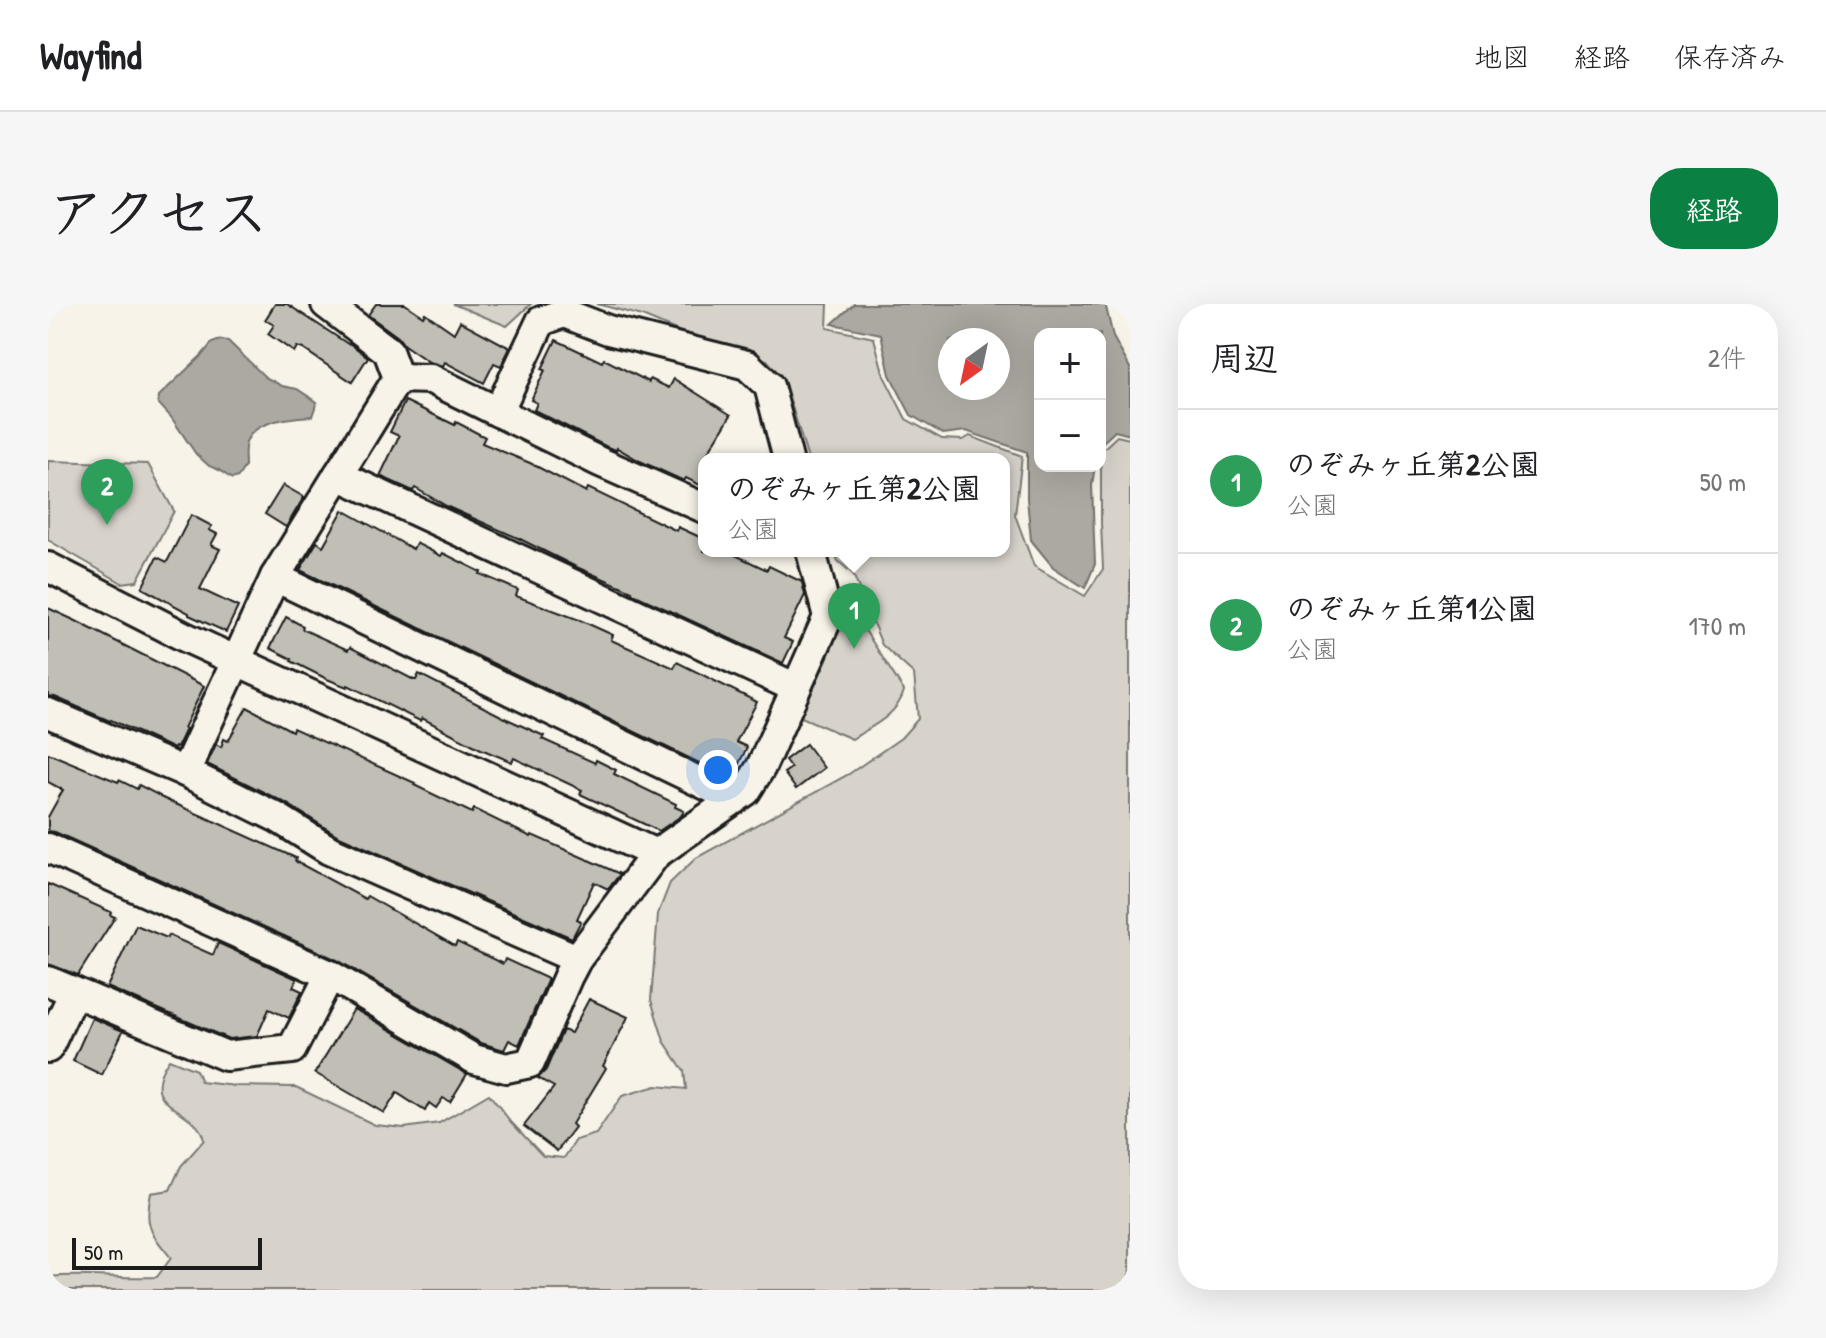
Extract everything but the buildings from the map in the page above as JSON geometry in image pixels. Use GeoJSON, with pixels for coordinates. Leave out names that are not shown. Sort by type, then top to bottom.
{"type":"FeatureCollection","features":[{"type":"Feature","properties":{"kind":"street"},"geometry":{"type":"LineString","coordinates":[[326,304],[388,351],[398,378]]}},
{"type":"Feature","properties":{"kind":"street"},"geometry":{"type":"LineString","coordinates":[[498,412],[541,321],[564,313],[608,330],[747,365],[769,386],[786,453]]}},
{"type":"Feature","properties":{"kind":"street"},"geometry":{"type":"LineString","coordinates":[[398,378],[431,379],[600,462],[698,505]]}},
{"type":"Feature","properties":{"kind":"street"},"geometry":{"type":"LineString","coordinates":[[185,772],[275,577],[398,378]]}},
{"type":"Feature","properties":{"kind":"street"},"geometry":{"type":"LineString","coordinates":[[338,475],[796,688]]}},
{"type":"Feature","properties":{"kind":"street"},"geometry":{"type":"LineString","coordinates":[[48,848],[330,975],[474,1059],[506,1068],[530,1063],[577,959],[656,854],[746,791],[761,767],[828,617],[810,557]]}},
{"type":"Feature","properties":{"kind":"street"},"geometry":{"type":"LineString","coordinates":[[48,567],[185,637],[656,854]]}},
{"type":"Feature","properties":{"kind":"street"},"geometry":{"type":"LineString","coordinates":[[275,577],[735,799]]}},
{"type":"Feature","properties":{"kind":"street"},"geometry":{"type":"LineString","coordinates":[[48,713],[185,772],[278,818],[329,850],[577,959]]}},
{"type":"Feature","properties":{"kind":"street"},"geometry":{"type":"LineString","coordinates":[[48,981],[226,1056],[292,1049],[330,975]]}},
{"type":"Feature","properties":{"kind":"street"},"geometry":{"type":"LineString","coordinates":[[48,1048],[74,992]]}},
{"type":"Feature","properties":{"kind":"shaded area"},"geometry":{"type":"Polygon","coordinates":[[[453,304],[531,304],[507,326],[453,304]]]}},
{"type":"Feature","properties":{"kind":"shaded area"},"geometry":{"type":"Polygon","coordinates":[[[597,304],[828,304],[827,328],[874,338],[884,376],[906,419],[942,439],[963,440],[970,436],[1022,456],[1015,515],[1034,566],[1085,596],[1103,569],[1101,472],[1106,472],[1106,446],[1117,436],[1130,439],[1130,1290],[48,1290],[48,1277],[157,1277],[171,1258],[150,1228],[151,1193],[170,1190],[181,1166],[204,1140],[191,1120],[163,1098],[159,1088],[160,1076],[169,1059],[196,1070],[201,1082],[296,1087],[375,1125],[404,1128],[439,1123],[489,1094],[543,1156],[564,1158],[576,1140],[596,1134],[622,1096],[656,1086],[686,1089],[684,1071],[664,1041],[651,1000],[658,914],[670,883],[696,858],[849,774],[901,738],[918,719],[914,674],[882,645],[853,574],[836,557],[1010,557],[1010,453],[806,453],[784,380],[767,360],[739,356],[642,316],[597,304]]]}},
{"type":"Feature","properties":{"kind":"shaded area"},"geometry":{"type":"Polygon","coordinates":[[[854,304],[1111,304],[1106,307],[1113,337],[1130,368],[1130,435],[1115,431],[1106,439],[1106,328],[1034,328],[1034,472],[1094,472],[1095,564],[1085,588],[1053,567],[1031,540],[1027,452],[966,431],[943,434],[911,415],[890,375],[881,334],[832,324],[854,304]]]}},
{"type":"Feature","properties":{"kind":"shaded area"},"geometry":{"type":"Polygon","coordinates":[[[228,341],[265,377],[282,386],[297,389],[317,402],[312,416],[276,421],[252,433],[245,446],[245,466],[238,477],[232,479],[209,466],[196,454],[158,403],[159,396],[212,343],[228,341]]]}},
{"type":"Feature","properties":{"kind":"shaded area"},"geometry":{"type":"Polygon","coordinates":[[[48,461],[148,464],[174,511],[137,581],[122,583],[48,540],[48,461]]]}},
{"type":"Feature","properties":{"kind":"shaded area"},"geometry":{"type":"Polygon","coordinates":[[[850,607],[904,691],[890,714],[852,739],[799,716],[850,607]]]}},
{"type":"Feature","properties":{"kind":"place","name":"のぞみヶ丘第1公園"},"geometry":{"type":"Point","coordinates":[107,525]}},
{"type":"Feature","properties":{"kind":"place","name":"のぞみヶ丘第2公園"},"geometry":{"type":"Point","coordinates":[854,649]}}]}
